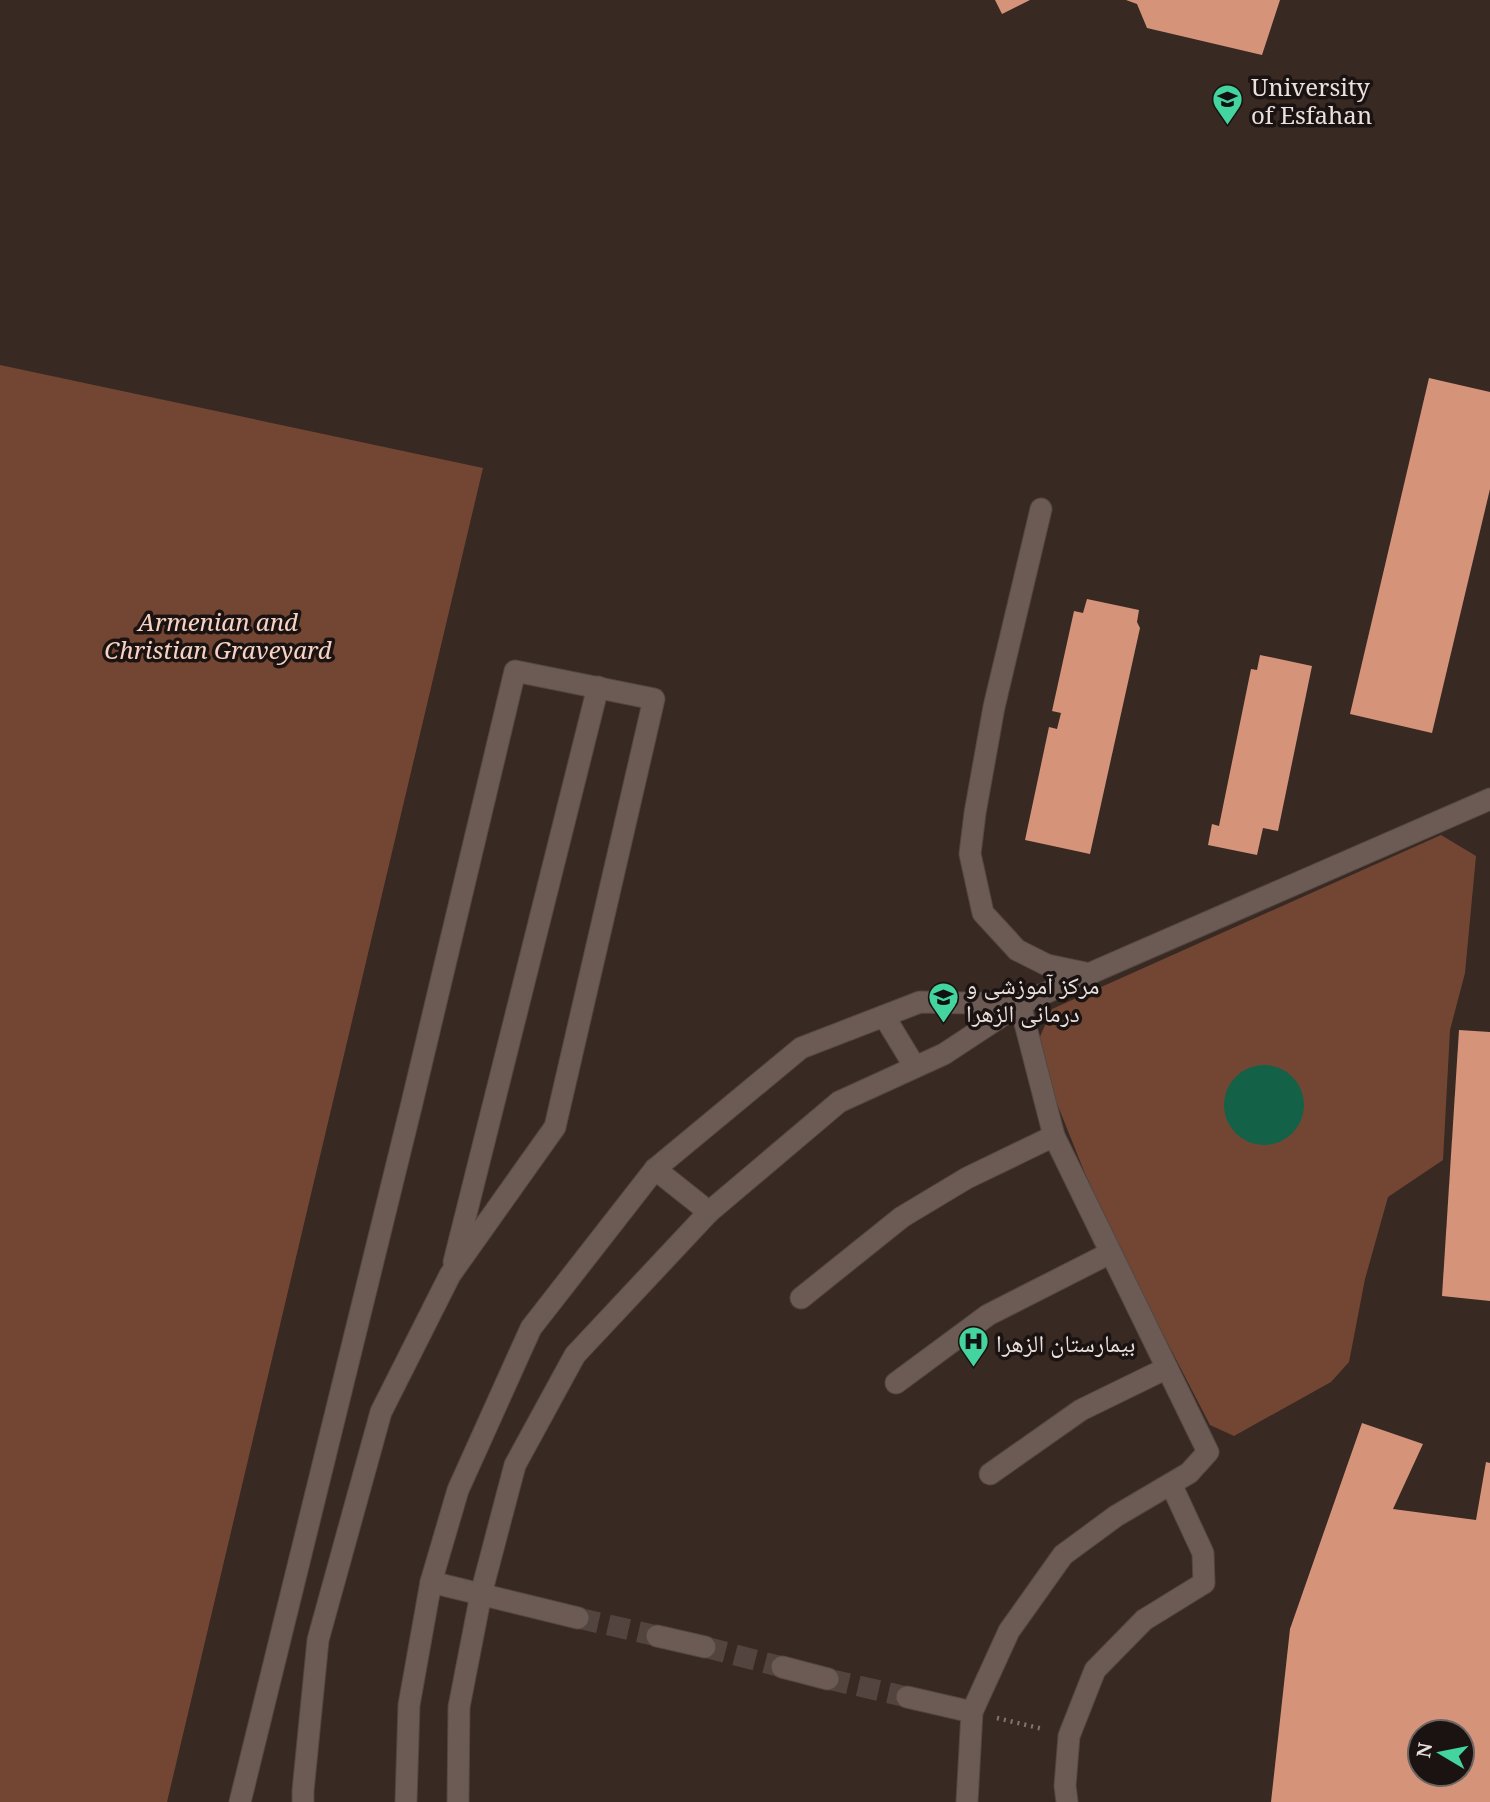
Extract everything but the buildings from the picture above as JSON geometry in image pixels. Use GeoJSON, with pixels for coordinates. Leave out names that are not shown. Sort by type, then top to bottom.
{"type":"FeatureCollection","features":[{"type":"Feature","properties":{"kind":"lane"},"geometry":{"type":"LineString","coordinates":[[1041,509],[994,707],[970,853],[983,913],[1017,950],[1047,965],[1090,974]]}},
{"type":"Feature","properties":{"kind":"lane"},"geometry":{"type":"LineString","coordinates":[[240,1802],[516,671],[654,699],[555,1128],[450,1275],[381,1412],[318,1640],[303,1802]]}},
{"type":"Feature","properties":{"kind":"lane"},"geometry":{"type":"LineString","coordinates":[[450,1275],[597,687]]}},
{"type":"Feature","properties":{"kind":"lane"},"geometry":{"type":"LineString","coordinates":[[458,1802],[459,1707],[481,1594],[515,1465],[575,1355],[709,1212],[839,1102],[944,1054],[1020,1004],[1490,799]]}},
{"type":"Feature","properties":{"kind":"lane"},"geometry":{"type":"LineString","coordinates":[[406,1802],[409,1705],[431,1582],[458,1490],[531,1328],[656,1169],[801,1048],[920,1002],[1020,1004]]}},
{"type":"Feature","properties":{"kind":"lane"},"geometry":{"type":"LineString","coordinates":[[967,1802],[972,1712],[1009,1631],[1063,1555],[1116,1516],[1189,1473],[1208,1452],[1054,1136],[1020,1004]]}},
{"type":"Feature","properties":{"kind":"lane"},"geometry":{"type":"LineString","coordinates":[[884,1016],[915,1067]]}},
{"type":"Feature","properties":{"kind":"lane"},"geometry":{"type":"LineString","coordinates":[[802,1298],[902,1217],[967,1178],[1054,1136]]}},
{"type":"Feature","properties":{"kind":"lane"},"geometry":{"type":"LineString","coordinates":[[656,1169],[709,1212]]}},
{"type":"Feature","properties":{"kind":"lane"},"geometry":{"type":"LineString","coordinates":[[896,1383],[988,1315],[1110,1253]]}},
{"type":"Feature","properties":{"kind":"lane"},"geometry":{"type":"LineString","coordinates":[[990,1474],[1081,1410],[1167,1368]]}},
{"type":"Feature","properties":{"kind":"lane"},"geometry":{"type":"LineString","coordinates":[[1067,1802],[1065,1786],[1069,1736],[1096,1670],[1144,1620],[1204,1583],[1203,1553],[1171,1483]]}},
{"type":"Feature","properties":{"kind":"lane"},"geometry":{"type":"LineString","coordinates":[[431,1582],[578,1618]]}},
{"type":"Feature","properties":{"kind":"lane"},"geometry":{"type":"LineString","coordinates":[[657,1636],[705,1647]]}},
{"type":"Feature","properties":{"kind":"lane"},"geometry":{"type":"LineString","coordinates":[[782,1667],[828,1679]]}},
{"type":"Feature","properties":{"kind":"lane"},"geometry":{"type":"LineString","coordinates":[[907,1697],[972,1712]]}},
{"type":"Feature","properties":{"kind":"path"},"geometry":{"type":"LineString","coordinates":[[972,1712],[1069,1736]]}},
{"type":"Feature","properties":{"kind":"green space","name":"Armenian and Christian Graveyard"},"geometry":{"type":"Polygon","coordinates":[[[0,365],[483,468],[167,1802],[0,1802],[0,365]]]}},
{"type":"Feature","properties":{"kind":"green space"},"geometry":{"type":"Polygon","coordinates":[[[1441,835],[1476,856],[1465,973],[1450,1030],[1443,1160],[1388,1197],[1365,1279],[1349,1362],[1331,1382],[1234,1436],[1210,1425],[1121,1253],[1056,1101],[1039,1039],[1052,1009],[1441,835]]]}},
{"type":"Feature","properties":{"kind":"shaded area"},"geometry":{"type":"Polygon","coordinates":[[[1256,1065],[1272,1065],[1293,1076],[1304,1097],[1304,1113],[1293,1134],[1272,1145],[1256,1145],[1242,1139],[1230,1127],[1224,1113],[1224,1097],[1230,1083],[1242,1071],[1256,1065]]]}},
{"type":"Feature","properties":{"kind":"tunnel"},"geometry":{"type":"LineString","coordinates":[[578,1618],[657,1636]]}},
{"type":"Feature","properties":{"kind":"tunnel"},"geometry":{"type":"LineString","coordinates":[[705,1647],[782,1667]]}},
{"type":"Feature","properties":{"kind":"tunnel"},"geometry":{"type":"LineString","coordinates":[[828,1679],[907,1697]]}},
{"type":"Feature","properties":{"kind":"place","name":"University of Esfahan"},"geometry":{"type":"Point","coordinates":[1228,127]}},
{"type":"Feature","properties":{"kind":"place","name":"مرکز آموزشی و درمانی الزهرا"},"geometry":{"type":"Point","coordinates":[943,1025]}},
{"type":"Feature","properties":{"kind":"place","name":"بیمارستان الزهرا"},"geometry":{"type":"Point","coordinates":[973,1369]}}]}
